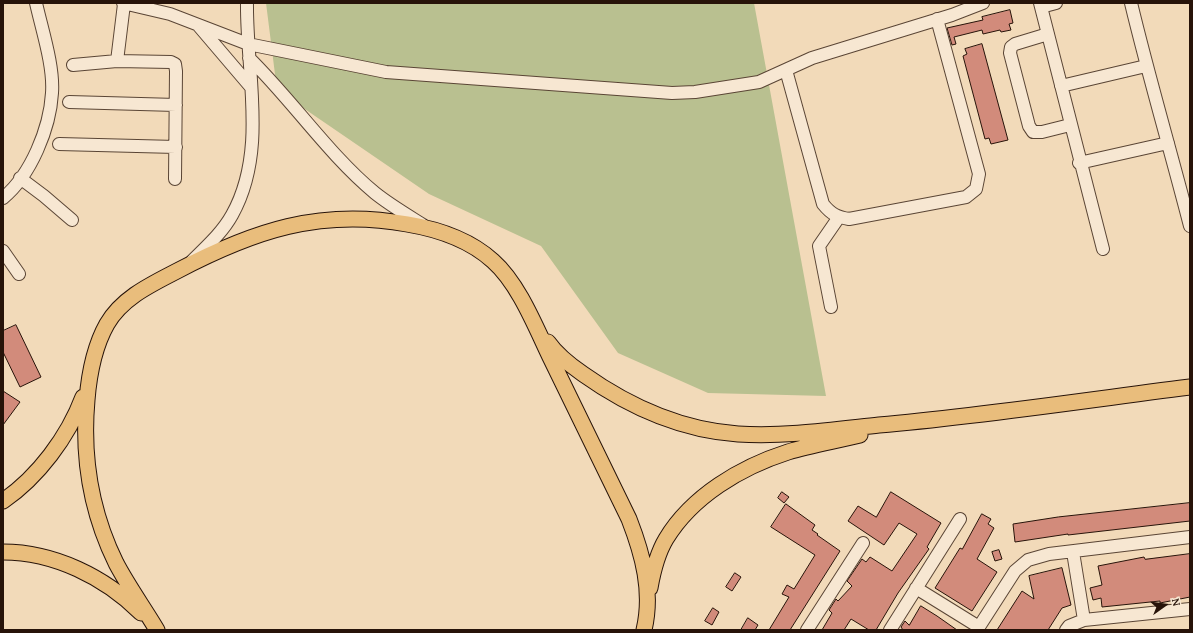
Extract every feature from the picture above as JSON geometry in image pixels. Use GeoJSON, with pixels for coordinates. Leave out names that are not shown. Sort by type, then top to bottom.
{"type":"FeatureCollection","features":[{"type":"Feature","properties":{"kind":"main road"},"geometry":{"type":"LineString","coordinates":[[3,501],[31,476],[50,455],[78,411],[89,381],[96,349],[106,325],[128,300],[142,289],[187,266],[245,240],[295,223],[351,218],[380,219],[426,227],[477,249],[492,260],[511,282],[532,320],[629,520],[642,558],[647,603]]}},
{"type":"Feature","properties":{"kind":"main road"},"geometry":{"type":"LineString","coordinates":[[532,320],[551,347],[568,363],[621,399],[652,414],[693,427],[737,434],[776,434],[918,422],[1190,387]]}},
{"type":"Feature","properties":{"kind":"main road"},"geometry":{"type":"LineString","coordinates":[[89,381],[86,448],[95,508],[117,563],[157,630]]}},
{"type":"Feature","properties":{"kind":"main road"},"geometry":{"type":"LineString","coordinates":[[644,630],[647,603],[653,574],[666,540],[685,514],[713,489],[735,475],[788,452],[918,422]]}},
{"type":"Feature","properties":{"kind":"main road"},"geometry":{"type":"LineString","coordinates":[[3,552],[24,553],[44,557],[83,572],[118,593],[157,630]]}},
{"type":"Feature","properties":{"kind":"street"},"geometry":{"type":"LineString","coordinates":[[3,198],[28,168],[41,142],[48,119],[52,92],[48,54],[36,3]]}},
{"type":"Feature","properties":{"kind":"street"},"geometry":{"type":"LineString","coordinates":[[117,61],[124,3],[196,22],[248,44],[386,72],[672,93],[695,92],[759,82],[812,58],[937,20],[983,3]]}},
{"type":"Feature","properties":{"kind":"street"},"geometry":{"type":"LineString","coordinates":[[187,266],[220,232],[232,215],[243,190],[249,165],[252,141],[247,3]]}},
{"type":"Feature","properties":{"kind":"street"},"geometry":{"type":"LineString","coordinates":[[1056,3],[1040,5],[1079,163],[1103,249]]}},
{"type":"Feature","properties":{"kind":"street"},"geometry":{"type":"LineString","coordinates":[[1131,3],[1146,66],[1190,226]]}},
{"type":"Feature","properties":{"kind":"street"},"geometry":{"type":"LineString","coordinates":[[786,70],[823,204],[829,212],[839,217],[849,218],[966,197],[976,189],[979,174],[937,20]]}},
{"type":"Feature","properties":{"kind":"street"},"geometry":{"type":"LineString","coordinates":[[196,22],[250,86]]}},
{"type":"Feature","properties":{"kind":"street"},"geometry":{"type":"LineString","coordinates":[[1048,34],[1015,44],[1011,47],[1010,53],[1028,126],[1033,132],[1042,132],[1070,125]]}},
{"type":"Feature","properties":{"kind":"street"},"geometry":{"type":"LineString","coordinates":[[249,58],[268,76],[350,169],[375,193],[426,227]]}},
{"type":"Feature","properties":{"kind":"street"},"geometry":{"type":"LineString","coordinates":[[73,65],[117,61],[171,62],[175,64],[175,179]]}},
{"type":"Feature","properties":{"kind":"street"},"geometry":{"type":"LineString","coordinates":[[1061,86],[1146,66]]}},
{"type":"Feature","properties":{"kind":"street"},"geometry":{"type":"LineString","coordinates":[[69,102],[176,105]]}},
{"type":"Feature","properties":{"kind":"street"},"geometry":{"type":"LineString","coordinates":[[1079,163],[1168,143]]}},
{"type":"Feature","properties":{"kind":"street"},"geometry":{"type":"LineString","coordinates":[[59,144],[176,147]]}},
{"type":"Feature","properties":{"kind":"street"},"geometry":{"type":"LineString","coordinates":[[20,178],[72,220]]}},
{"type":"Feature","properties":{"kind":"street"},"geometry":{"type":"LineString","coordinates":[[831,307],[819,246],[839,217]]}},
{"type":"Feature","properties":{"kind":"street"},"geometry":{"type":"LineString","coordinates":[[3,251],[19,274]]}},
{"type":"Feature","properties":{"kind":"street"},"geometry":{"type":"LineString","coordinates":[[890,630],[960,519]]}},
{"type":"Feature","properties":{"kind":"street"},"geometry":{"type":"LineString","coordinates":[[916,588],[978,629],[1015,571],[1028,560],[1049,554],[1190,538]]}},
{"type":"Feature","properties":{"kind":"street"},"geometry":{"type":"LineString","coordinates":[[807,630],[863,543]]}},
{"type":"Feature","properties":{"kind":"street"},"geometry":{"type":"LineString","coordinates":[[1073,552],[1084,620]]}},
{"type":"Feature","properties":{"kind":"street"},"geometry":{"type":"LineString","coordinates":[[1066,630],[1069,626],[1084,620],[1190,609]]}},
{"type":"Feature","properties":{"kind":"green space"},"geometry":{"type":"Polygon","coordinates":[[[266,3],[754,3],[826,396],[708,393],[618,353],[541,246],[429,194],[277,90],[266,3]]]}},
{"type":"Feature","properties":{"kind":"building"},"geometry":{"type":"Polygon","coordinates":[[[1010,10],[1013,23],[1009,24],[1011,30],[1001,32],[1000,30],[983,34],[982,30],[954,37],[956,44],[952,45],[947,28],[983,20],[982,17],[1010,10]]]}},
{"type":"Feature","properties":{"kind":"building"},"geometry":{"type":"Polygon","coordinates":[[[982,44],[1008,140],[991,144],[989,138],[985,139],[963,56],[967,54],[965,49],[982,44]]]}},
{"type":"Feature","properties":{"kind":"building"},"geometry":{"type":"Polygon","coordinates":[[[16,325],[41,377],[20,387],[3,352],[3,331],[16,325]]]}},
{"type":"Feature","properties":{"kind":"building"},"geometry":{"type":"Polygon","coordinates":[[[3,391],[20,402],[3,425],[3,391]]]}},
{"type":"Feature","properties":{"kind":"building"},"geometry":{"type":"Polygon","coordinates":[[[782,492],[789,497],[784,503],[778,498],[782,492]]]}},
{"type":"Feature","properties":{"kind":"building"},"geometry":{"type":"Polygon","coordinates":[[[891,492],[941,523],[927,547],[929,549],[898,593],[876,630],[869,630],[851,619],[844,630],[822,630],[832,613],[829,610],[836,599],[838,601],[852,586],[847,581],[862,559],[866,562],[870,557],[892,571],[917,534],[899,523],[884,545],[848,521],[858,506],[876,517],[891,492]]]}},
{"type":"Feature","properties":{"kind":"building"},"geometry":{"type":"Polygon","coordinates":[[[1190,503],[1190,521],[1068,534],[1015,542],[1013,524],[1058,517],[1190,503]]]}},
{"type":"Feature","properties":{"kind":"building"},"geometry":{"type":"Polygon","coordinates":[[[786,504],[815,525],[812,530],[840,551],[790,630],[769,630],[789,597],[782,594],[787,585],[794,589],[815,555],[771,527],[786,504]]]}},
{"type":"Feature","properties":{"kind":"building"},"geometry":{"type":"Polygon","coordinates":[[[982,514],[991,519],[988,524],[994,528],[977,559],[997,572],[972,611],[935,588],[960,548],[962,549],[982,514]]]}},
{"type":"Feature","properties":{"kind":"building"},"geometry":{"type":"Polygon","coordinates":[[[999,550],[1002,559],[995,561],[992,552],[999,550]]]}},
{"type":"Feature","properties":{"kind":"building"},"geometry":{"type":"Polygon","coordinates":[[[1190,554],[1190,597],[1160,603],[1160,601],[1102,607],[1101,598],[1093,600],[1090,588],[1102,585],[1098,566],[1144,557],[1145,559],[1190,554]]]}},
{"type":"Feature","properties":{"kind":"building"},"geometry":{"type":"Polygon","coordinates":[[[1062,568],[1071,605],[1062,608],[1048,630],[997,630],[1022,591],[1034,599],[1029,576],[1062,568]]]}},
{"type":"Feature","properties":{"kind":"building"},"geometry":{"type":"Polygon","coordinates":[[[735,573],[741,577],[732,591],[726,587],[735,573]]]}},
{"type":"Feature","properties":{"kind":"building"},"geometry":{"type":"Polygon","coordinates":[[[921,606],[957,630],[903,630],[901,627],[905,621],[909,625],[921,606]]]}},
{"type":"Feature","properties":{"kind":"building"},"geometry":{"type":"Polygon","coordinates":[[[713,608],[719,612],[712,625],[705,621],[713,608]]]}},
{"type":"Feature","properties":{"kind":"building"},"geometry":{"type":"Polygon","coordinates":[[[748,618],[758,625],[755,630],[741,630],[748,618]]]}}]}
